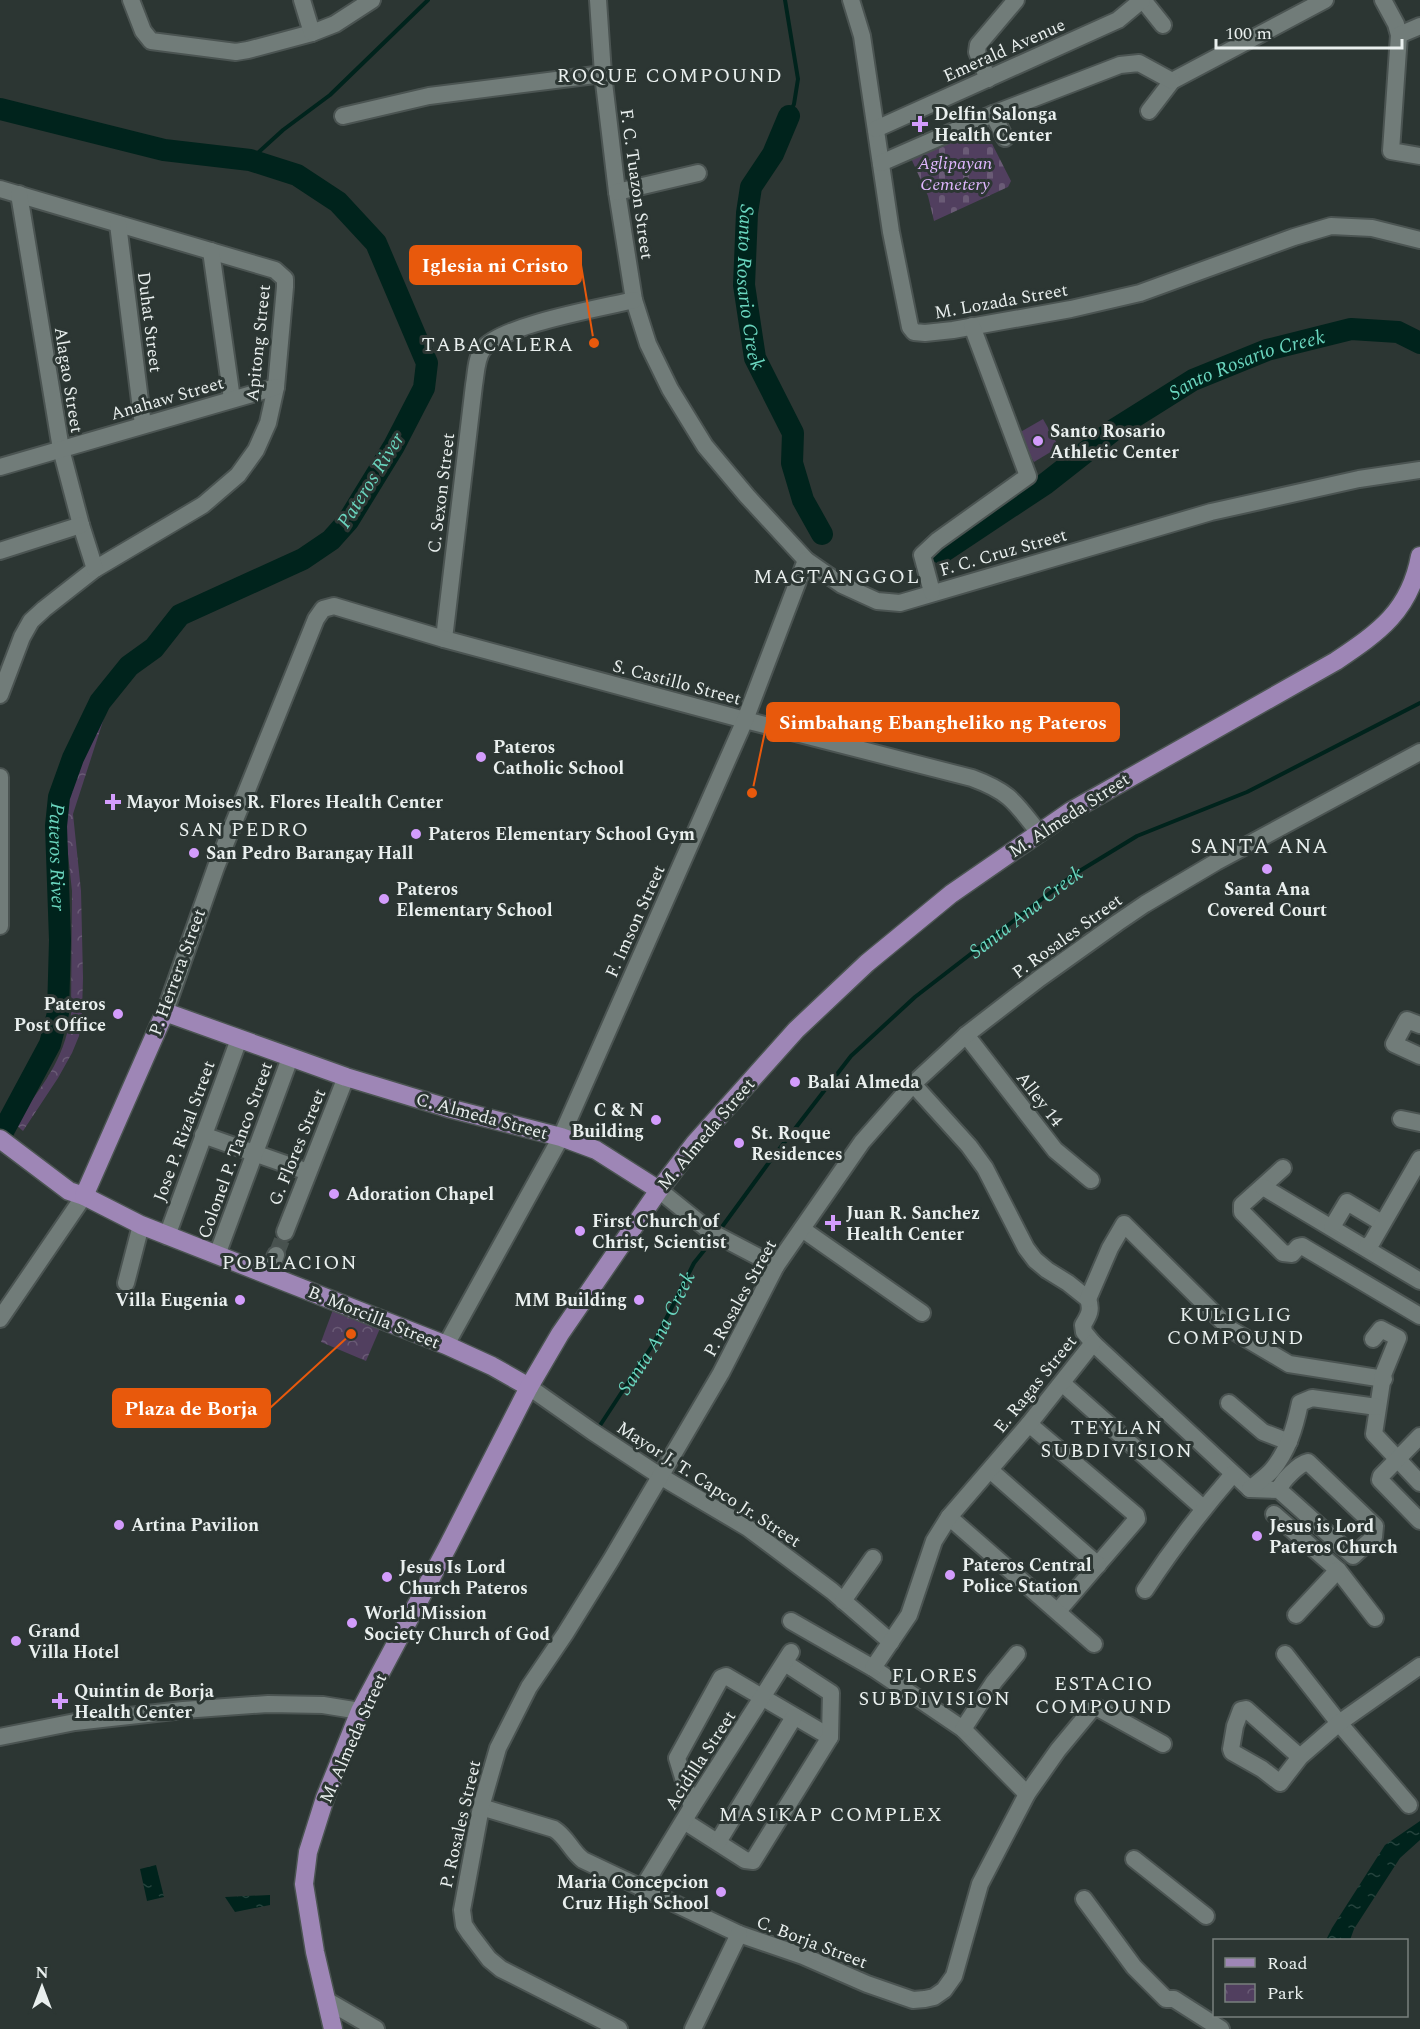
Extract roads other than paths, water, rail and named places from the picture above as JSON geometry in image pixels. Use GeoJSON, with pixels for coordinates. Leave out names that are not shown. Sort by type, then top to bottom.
{"type":"FeatureCollection","features":[{"type":"Feature","properties":{"kind":"main road","name":"M. Almeda Street"},"geometry":{"type":"LineString","coordinates":[[333,2029],[304,1884],[308,1852],[325,1798],[360,1711],[453,1537],[529,1386],[560,1334],[659,1190],[695,1143],[782,1045],[867,963],[951,894],[1071,811],[1336,661],[1371,637],[1389,622],[1398,609],[1413,584],[1420,556]]}},
{"type":"Feature","properties":{"kind":"main road","name":"C. Almeda Street"},"geometry":{"type":"LineString","coordinates":[[165,1012],[290,1058],[418,1100],[561,1137],[596,1150],[659,1190]]}},
{"type":"Feature","properties":{"kind":"main road","name":"P. Herrera Street"},"geometry":{"type":"LineString","coordinates":[[84,1196],[165,1012]]}},
{"type":"Feature","properties":{"kind":"main road","name":"B. Morcilla Street"},"geometry":{"type":"LineString","coordinates":[[0,1128],[24,1151]]}},
{"type":"Feature","properties":{"kind":"main road","name":"B. Morcilla Street"},"geometry":{"type":"LineString","coordinates":[[0,1139],[24,1151],[74,1184],[84,1196],[141,1225],[446,1345],[501,1370],[529,1386]]}},
{"type":"Feature","properties":{"kind":"street"},"geometry":{"type":"LineString","coordinates":[[131,0],[147,38],[152,41],[236,52],[312,33],[335,24],[352,6],[372,0]]}},
{"type":"Feature","properties":{"kind":"street"},"geometry":{"type":"LineString","coordinates":[[302,0],[312,33]]}},
{"type":"Feature","properties":{"kind":"street","name":"F. C. Tuazon Street"},"geometry":{"type":"LineString","coordinates":[[598,0],[603,74],[617,192],[634,300]]}},
{"type":"Feature","properties":{"kind":"street","name":"M. Lozada Street"},"geometry":{"type":"LineString","coordinates":[[851,0],[862,36],[891,232],[910,327],[914,332],[925,333],[1071,309],[1140,293],[1294,237],[1331,226],[1372,228],[1420,240]]}},
{"type":"Feature","properties":{"kind":"street"},"geometry":{"type":"LineString","coordinates":[[988,79],[977,52],[978,45],[1016,0]]}},
{"type":"Feature","properties":{"kind":"street"},"geometry":{"type":"LineString","coordinates":[[1142,0],[1163,25]]}},
{"type":"Feature","properties":{"kind":"street","name":"Emerald Avenue"},"geometry":{"type":"LineString","coordinates":[[876,129],[1118,20],[1142,0]]}},
{"type":"Feature","properties":{"kind":"street"},"geometry":{"type":"LineString","coordinates":[[1149,111],[1172,81],[1325,0]]}},
{"type":"Feature","properties":{"kind":"street"},"geometry":{"type":"LineString","coordinates":[[1383,0],[1396,24],[1399,36],[1391,151],[1420,156]]}},
{"type":"Feature","properties":{"kind":"street"},"geometry":{"type":"LineString","coordinates":[[1399,36],[1420,26]]}},
{"type":"Feature","properties":{"kind":"street"},"geometry":{"type":"LineString","coordinates":[[881,163],[993,114],[1120,65],[1139,63],[1172,81]]}},
{"type":"Feature","properties":{"kind":"street"},"geometry":{"type":"LineString","coordinates":[[343,116],[429,96],[603,74]]}},
{"type":"Feature","properties":{"kind":"street"},"geometry":{"type":"LineString","coordinates":[[993,114],[1005,138]]}},
{"type":"Feature","properties":{"kind":"street"},"geometry":{"type":"LineString","coordinates":[[617,192],[698,173]]}},
{"type":"Feature","properties":{"kind":"street","name":"Apitong Street"},"geometry":{"type":"LineString","coordinates":[[0,189],[276,270],[285,279],[276,387],[268,423],[256,450],[238,475],[203,505],[95,569],[31,621],[3,676],[0,695]]}},
{"type":"Feature","properties":{"kind":"street","name":"Alagao Street"},"geometry":{"type":"LineString","coordinates":[[19,194],[61,449],[95,569]]}},
{"type":"Feature","properties":{"kind":"street","name":"Duhat Street"},"geometry":{"type":"LineString","coordinates":[[118,224],[143,425]]}},
{"type":"Feature","properties":{"kind":"street"},"geometry":{"type":"LineString","coordinates":[[211,250],[232,399]]}},
{"type":"Feature","properties":{"kind":"street","name":"C. Sexon Street"},"geometry":{"type":"LineString","coordinates":[[444,639],[472,396],[480,352],[489,341],[516,329],[634,300]]}},
{"type":"Feature","properties":{"kind":"street","name":"F. C. Cruz Street"},"geometry":{"type":"LineString","coordinates":[[634,300],[656,362],[705,446],[806,560],[842,585],[877,601],[900,603],[1210,512],[1352,480],[1420,470]]}},
{"type":"Feature","properties":{"kind":"street"},"geometry":{"type":"LineString","coordinates":[[932,592],[924,562],[937,541],[1028,476],[972,326]]}},
{"type":"Feature","properties":{"kind":"street","name":"Anahaw Street"},"geometry":{"type":"LineString","coordinates":[[0,467],[276,387]]}},
{"type":"Feature","properties":{"kind":"street"},"geometry":{"type":"LineString","coordinates":[[0,551],[81,525]]}},
{"type":"Feature","properties":{"kind":"street","name":"F. Imson Street"},"geometry":{"type":"LineString","coordinates":[[446,1345],[561,1137],[745,720],[806,560]]}},
{"type":"Feature","properties":{"kind":"street","name":"S. Castillo Street"},"geometry":{"type":"LineString","coordinates":[[323,609],[334,606],[444,639],[745,720],[957,773],[994,786],[1010,796],[1039,833]]}},
{"type":"Feature","properties":{"kind":"street","name":"P. Herrera Street"},"geometry":{"type":"LineString","coordinates":[[165,1012],[220,856],[316,619],[323,609]]}},
{"type":"Feature","properties":{"kind":"street","name":"P. Rosales Street"},"geometry":{"type":"LineString","coordinates":[[619,2029],[501,1969],[489,1959],[464,1925],[462,1900],[481,1807],[498,1748],[529,1688],[565,1634],[721,1373],[776,1266],[862,1142],[913,1084],[966,1035],[1040,978],[1145,904],[1216,862],[1420,752]]}},
{"type":"Feature","properties":{"kind":"street"},"geometry":{"type":"LineString","coordinates":[[0,777],[0,926]]}},
{"type":"Feature","properties":{"kind":"street"},"geometry":{"type":"LineString","coordinates":[[1420,1025],[1407,1020],[1394,1044],[1420,1056]]}},
{"type":"Feature","properties":{"kind":"street","name":"Alley 14"},"geometry":{"type":"LineString","coordinates":[[966,1035],[1055,1150],[1091,1180]]}},
{"type":"Feature","properties":{"kind":"street","name":"Jose P. Rizal Street"},"geometry":{"type":"LineString","coordinates":[[167,1236],[239,1039]]}},
{"type":"Feature","properties":{"kind":"street","name":"Colonel P. Tanco Street"},"geometry":{"type":"LineString","coordinates":[[217,1255],[290,1058]]}},
{"type":"Feature","properties":{"kind":"street","name":"G. Flores Street"},"geometry":{"type":"LineString","coordinates":[[285,1232],[346,1077]]}},
{"type":"Feature","properties":{"kind":"street"},"geometry":{"type":"LineString","coordinates":[[913,1084],[969,1146],[985,1168],[1026,1248],[1035,1260],[1088,1299],[1110,1248],[1124,1224],[1230,1329],[1288,1364],[1383,1379]]}},
{"type":"Feature","properties":{"kind":"street"},"geometry":{"type":"LineString","coordinates":[[1401,1119],[1420,1123]]}},
{"type":"Feature","properties":{"kind":"street"},"geometry":{"type":"LineString","coordinates":[[203,1135],[254,1155],[308,1172]]}},
{"type":"Feature","properties":{"kind":"street"},"geometry":{"type":"LineString","coordinates":[[1366,1248],[1372,1242],[1420,1159]]}},
{"type":"Feature","properties":{"kind":"street"},"geometry":{"type":"LineString","coordinates":[[1283,1168],[1241,1208],[1283,1252],[1292,1254],[1302,1246],[1420,1316]]}},
{"type":"Feature","properties":{"kind":"street"},"geometry":{"type":"LineString","coordinates":[[1263,1187],[1420,1281]]}},
{"type":"Feature","properties":{"kind":"street","name":"C. Almeda Street"},"geometry":{"type":"LineString","coordinates":[[659,1190],[711,1232],[776,1266]]}},
{"type":"Feature","properties":{"kind":"street","name":"P. Herrera Street"},"geometry":{"type":"LineString","coordinates":[[0,1319],[84,1196]]}},
{"type":"Feature","properties":{"kind":"street"},"geometry":{"type":"LineString","coordinates":[[1332,1227],[1347,1202],[1382,1223]]}},
{"type":"Feature","properties":{"kind":"street"},"geometry":{"type":"LineString","coordinates":[[126,1283],[141,1225]]}},
{"type":"Feature","properties":{"kind":"street"},"geometry":{"type":"LineString","coordinates":[[802,1229],[922,1313]]}},
{"type":"Feature","properties":{"kind":"street"},"geometry":{"type":"LineString","coordinates":[[268,1275],[276,1255]]}},
{"type":"Feature","properties":{"kind":"street","name":"E. Ragas Street"},"geometry":{"type":"LineString","coordinates":[[873,1668],[909,1615],[934,1541],[949,1517],[1029,1424],[1093,1343],[1084,1332],[1083,1325],[1090,1315],[1088,1299]]}},
{"type":"Feature","properties":{"kind":"street"},"geometry":{"type":"LineString","coordinates":[[1372,1340],[1381,1329],[1398,1338],[1387,1361],[1374,1434],[1420,1483]]}},
{"type":"Feature","properties":{"kind":"street"},"geometry":{"type":"LineString","coordinates":[[1093,1343],[1250,1489],[1280,1490],[1353,1556],[1374,1537],[1375,1526],[1308,1462],[1298,1467],[1281,1485],[1280,1490]]}},
{"type":"Feature","properties":{"kind":"street"},"geometry":{"type":"LineString","coordinates":[[1062,1383],[1203,1509]]}},
{"type":"Feature","properties":{"kind":"street","name":"Mayor J. T. Capco Jr. Street"},"geometry":{"type":"LineString","coordinates":[[529,1386],[660,1476],[748,1528],[843,1601],[891,1642]]}},
{"type":"Feature","properties":{"kind":"street"},"geometry":{"type":"LineString","coordinates":[[1250,1489],[1272,1470],[1294,1429],[1300,1403],[1312,1398],[1377,1407]]}},
{"type":"Feature","properties":{"kind":"street"},"geometry":{"type":"LineString","coordinates":[[1229,1403],[1263,1432],[1288,1442]]}},
{"type":"Feature","properties":{"kind":"street"},"geometry":{"type":"LineString","coordinates":[[1029,1424],[1136,1515],[1136,1522],[1058,1611]]}},
{"type":"Feature","properties":{"kind":"street"},"geometry":{"type":"LineString","coordinates":[[1420,1436],[1381,1476],[1380,1480],[1420,1521]]}},
{"type":"Feature","properties":{"kind":"street"},"geometry":{"type":"LineString","coordinates":[[990,1470],[1098,1565]]}},
{"type":"Feature","properties":{"kind":"street"},"geometry":{"type":"LineString","coordinates":[[1145,1590],[1171,1550],[1233,1474]]}},
{"type":"Feature","properties":{"kind":"street"},"geometry":{"type":"LineString","coordinates":[[1274,1514],[1338,1570],[1375,1618]]}},
{"type":"Feature","properties":{"kind":"street"},"geometry":{"type":"LineString","coordinates":[[949,1517],[1094,1644]]}},
{"type":"Feature","properties":{"kind":"street"},"geometry":{"type":"LineString","coordinates":[[843,1601],[873,1558]]}},
{"type":"Feature","properties":{"kind":"street"},"geometry":{"type":"LineString","coordinates":[[1296,1615],[1338,1570]]}},
{"type":"Feature","properties":{"kind":"street"},"geometry":{"type":"LineString","coordinates":[[791,1621],[873,1668],[963,1728],[1027,1794]]}},
{"type":"Feature","properties":{"kind":"street"},"geometry":{"type":"LineString","coordinates":[[963,1728],[994,1682],[1017,1654]]}},
{"type":"Feature","properties":{"kind":"street"},"geometry":{"type":"LineString","coordinates":[[1285,1654],[1339,1723],[1409,1805]]}},
{"type":"Feature","properties":{"kind":"street","name":"Acidilla Street"},"geometry":{"type":"LineString","coordinates":[[642,1889],[788,1658],[831,1693],[830,1737]]}},
{"type":"Feature","properties":{"kind":"street"},"geometry":{"type":"LineString","coordinates":[[1300,1757],[1246,1709],[1241,1710],[1235,1726],[1231,1749],[1234,1755],[1262,1769],[1280,1783],[1300,1757],[1339,1723],[1420,1666]]}},
{"type":"Feature","properties":{"kind":"street"},"geometry":{"type":"LineString","coordinates":[[726,1676],[794,1717],[830,1737],[753,1861],[750,1862],[718,1842],[688,1814],[677,1758],[721,1678],[726,1676]]}},
{"type":"Feature","properties":{"kind":"street"},"geometry":{"type":"LineString","coordinates":[[0,1737],[75,1722],[132,1714],[268,1704],[323,1705],[360,1711]]}},
{"type":"Feature","properties":{"kind":"street","name":"C. Borja Street"},"geometry":{"type":"LineString","coordinates":[[481,1807],[554,1829],[562,1833],[575,1854],[583,1860],[739,1934],[803,1956],[867,1984],[913,2000],[934,1997],[944,1990],[954,1976],[980,1884],[1027,1794],[1058,1750],[1095,1707],[1163,1744]]}},
{"type":"Feature","properties":{"kind":"street"},"geometry":{"type":"LineString","coordinates":[[718,1842],[794,1717]]}},
{"type":"Feature","properties":{"kind":"street"},"geometry":{"type":"LineString","coordinates":[[1134,1858],[1206,1916]]}},
{"type":"Feature","properties":{"kind":"street"},"geometry":{"type":"LineString","coordinates":[[1084,1899],[1134,1967],[1166,1999],[1174,1999],[1221,2029]]}},
{"type":"Feature","properties":{"kind":"street"},"geometry":{"type":"LineString","coordinates":[[693,2029],[739,1934]]}},
{"type":"Feature","properties":{"kind":"street"},"geometry":{"type":"LineString","coordinates":[[326,2000],[376,2029]]}},
{"type":"Feature","properties":{"kind":"water"},"geometry":{"type":"Polygon","coordinates":[[[1420,1821],[1420,1840],[1400,1858],[1354,1929],[1350,1939],[1326,1939],[1332,1928],[1385,1845],[1420,1821]]]}},
{"type":"Feature","properties":{"kind":"water"},"geometry":{"type":"Polygon","coordinates":[[[156,1865],[164,1897],[147,1901],[140,1869],[156,1865]]]}},
{"type":"Feature","properties":{"kind":"water"},"geometry":{"type":"Polygon","coordinates":[[[270,1895],[270,1905],[235,1912],[225,1897],[270,1895]]]}},
{"type":"Feature","properties":{"kind":"waterway","name":"Santo Rosario Creek"},"geometry":{"type":"LineString","coordinates":[[250,160],[283,130],[330,95],[428,0]]}},
{"type":"Feature","properties":{"kind":"waterway","name":"Santo Rosario Creek"},"geometry":{"type":"LineString","coordinates":[[785,0],[798,79],[794,104],[789,116]]}},
{"type":"Feature","properties":{"kind":"waterway","name":"Pateros River"},"geometry":{"type":"LineString","coordinates":[[0,109],[164,150],[250,160],[297,175],[338,202],[376,243],[427,363],[424,388],[394,446],[348,521],[331,540],[303,559],[180,615],[154,648],[129,666],[100,702],[73,758],[59,797],[56,826],[60,940],[58,1013],[50,1044],[0,1137]]}},
{"type":"Feature","properties":{"kind":"waterway","name":"Santo Rosario Creek"},"geometry":{"type":"LineString","coordinates":[[789,116],[773,154],[751,187],[747,213],[744,285],[755,358],[793,433],[792,463],[803,500],[822,534]]}},
{"type":"Feature","properties":{"kind":"waterway","name":"Santo Rosario Creek"},"geometry":{"type":"LineString","coordinates":[[941,553],[1045,484],[1115,429],[1193,380],[1267,350],[1351,329],[1398,332],[1420,343]]}},
{"type":"Feature","properties":{"kind":"waterway","name":"Santa Ana Creek"},"geometry":{"type":"LineString","coordinates":[[719,1231],[851,1056],[915,997],[1073,875],[1137,836],[1247,792],[1420,703]]}},
{"type":"Feature","properties":{"kind":"waterway","name":"Santa Ana Creek"},"geometry":{"type":"LineString","coordinates":[[597,1430],[654,1343],[694,1263],[714,1238]]}},
{"type":"Feature","properties":{"kind":"tunnel"},"geometry":{"type":"LineString","coordinates":[[276,1255],[285,1232]]}},
{"type":"Feature","properties":{"kind":"place","name":"Delfin Salonga Health Center"},"geometry":{"type":"Point","coordinates":[920,124]}},
{"type":"Feature","properties":{"kind":"place","name":"Iglesia ni Cristo"},"geometry":{"type":"Point","coordinates":[594,343]}},
{"type":"Feature","properties":{"kind":"place","name":"Santo Rosario Athletic Center"},"geometry":{"type":"Point","coordinates":[1038,441]}},
{"type":"Feature","properties":{"kind":"place","name":"Pateros Catholic School"},"geometry":{"type":"Point","coordinates":[481,757]}},
{"type":"Feature","properties":{"kind":"place","name":"Simbahang Ebangheliko ng Pateros"},"geometry":{"type":"Point","coordinates":[752,793]}},
{"type":"Feature","properties":{"kind":"place","name":"Mayor Moises R. Flores Health Center"},"geometry":{"type":"Point","coordinates":[113,802]}},
{"type":"Feature","properties":{"kind":"place","name":"Pateros Elementary School Gym"},"geometry":{"type":"Point","coordinates":[416,834]}},
{"type":"Feature","properties":{"kind":"place","name":"San Pedro Barangay Hall"},"geometry":{"type":"Point","coordinates":[194,853]}},
{"type":"Feature","properties":{"kind":"place","name":"Santa Ana Covered Court"},"geometry":{"type":"Point","coordinates":[1267,869]}},
{"type":"Feature","properties":{"kind":"place","name":"Pateros Elementary School"},"geometry":{"type":"Point","coordinates":[384,899]}},
{"type":"Feature","properties":{"kind":"place","name":"Pateros Post Office"},"geometry":{"type":"Point","coordinates":[118,1014]}},
{"type":"Feature","properties":{"kind":"place","name":"Balai Almeda"},"geometry":{"type":"Point","coordinates":[795,1082]}},
{"type":"Feature","properties":{"kind":"place","name":"C & N Building"},"geometry":{"type":"Point","coordinates":[656,1120]}},
{"type":"Feature","properties":{"kind":"place","name":"St. Roque Residences"},"geometry":{"type":"Point","coordinates":[739,1143]}},
{"type":"Feature","properties":{"kind":"place","name":"Adoration Chapel"},"geometry":{"type":"Point","coordinates":[334,1194]}},
{"type":"Feature","properties":{"kind":"place","name":"Juan R. Sanchez Health Center"},"geometry":{"type":"Point","coordinates":[833,1223]}},
{"type":"Feature","properties":{"kind":"place","name":"First Church of Christ, Scientist"},"geometry":{"type":"Point","coordinates":[580,1231]}},
{"type":"Feature","properties":{"kind":"place","name":"Villa Eugenia"},"geometry":{"type":"Point","coordinates":[240,1300]}},
{"type":"Feature","properties":{"kind":"place","name":"MM Building"},"geometry":{"type":"Point","coordinates":[639,1300]}},
{"type":"Feature","properties":{"kind":"place","name":"Plaza de Borja"},"geometry":{"type":"Point","coordinates":[351,1334]}},
{"type":"Feature","properties":{"kind":"place","name":"Artina Pavilion"},"geometry":{"type":"Point","coordinates":[119,1525]}},
{"type":"Feature","properties":{"kind":"place","name":"Jesus is Lord Pateros Church"},"geometry":{"type":"Point","coordinates":[1257,1536]}},
{"type":"Feature","properties":{"kind":"place","name":"Pateros Central Police Station"},"geometry":{"type":"Point","coordinates":[950,1575]}},
{"type":"Feature","properties":{"kind":"place","name":"Jesus Is Lord Church Pateros"},"geometry":{"type":"Point","coordinates":[387,1577]}},
{"type":"Feature","properties":{"kind":"place","name":"World Mission Society Church of God"},"geometry":{"type":"Point","coordinates":[352,1623]}},
{"type":"Feature","properties":{"kind":"place","name":"Grand Villa Hotel"},"geometry":{"type":"Point","coordinates":[16,1641]}},
{"type":"Feature","properties":{"kind":"place","name":"Quintin de Borja Health Center"},"geometry":{"type":"Point","coordinates":[60,1701]}},
{"type":"Feature","properties":{"kind":"place","name":"Maria Concepcion Cruz High School"},"geometry":{"type":"Point","coordinates":[721,1892]}},
{"type":"Feature","properties":{"kind":"district","name":"ROQUE COMPOUND"},"geometry":{"type":"Point","coordinates":[670,75]}},
{"type":"Feature","properties":{"kind":"district","name":"TABACALERA"},"geometry":{"type":"Point","coordinates":[498,344]}},
{"type":"Feature","properties":{"kind":"district","name":"MAGTANGGOL"},"geometry":{"type":"Point","coordinates":[837,576]}},
{"type":"Feature","properties":{"kind":"district","name":"SAN PEDRO"},"geometry":{"type":"Point","coordinates":[244,829]}},
{"type":"Feature","properties":{"kind":"district","name":"SANTA ANA"},"geometry":{"type":"Point","coordinates":[1260,846]}},
{"type":"Feature","properties":{"kind":"district","name":"POBLACION"},"geometry":{"type":"Point","coordinates":[290,1262]}},
{"type":"Feature","properties":{"kind":"district","name":"KULIGLIG COMPOUND"},"geometry":{"type":"Point","coordinates":[1236,1326]}},
{"type":"Feature","properties":{"kind":"district","name":"TEYLAN SUBDIVISION"},"geometry":{"type":"Point","coordinates":[1117,1438]}},
{"type":"Feature","properties":{"kind":"district","name":"FLORES SUBDIVISION"},"geometry":{"type":"Point","coordinates":[935,1686]}},
{"type":"Feature","properties":{"kind":"district","name":"ESTACIO COMPOUND"},"geometry":{"type":"Point","coordinates":[1104,1694]}},
{"type":"Feature","properties":{"kind":"district","name":"MASIKAP COMPLEX"},"geometry":{"type":"Point","coordinates":[831,1814]}},
{"type":"Feature","properties":{"kind":"park label","name":"Aglipayan Cemetery"},"geometry":{"type":"Point","coordinates":[955,174]}}]}
